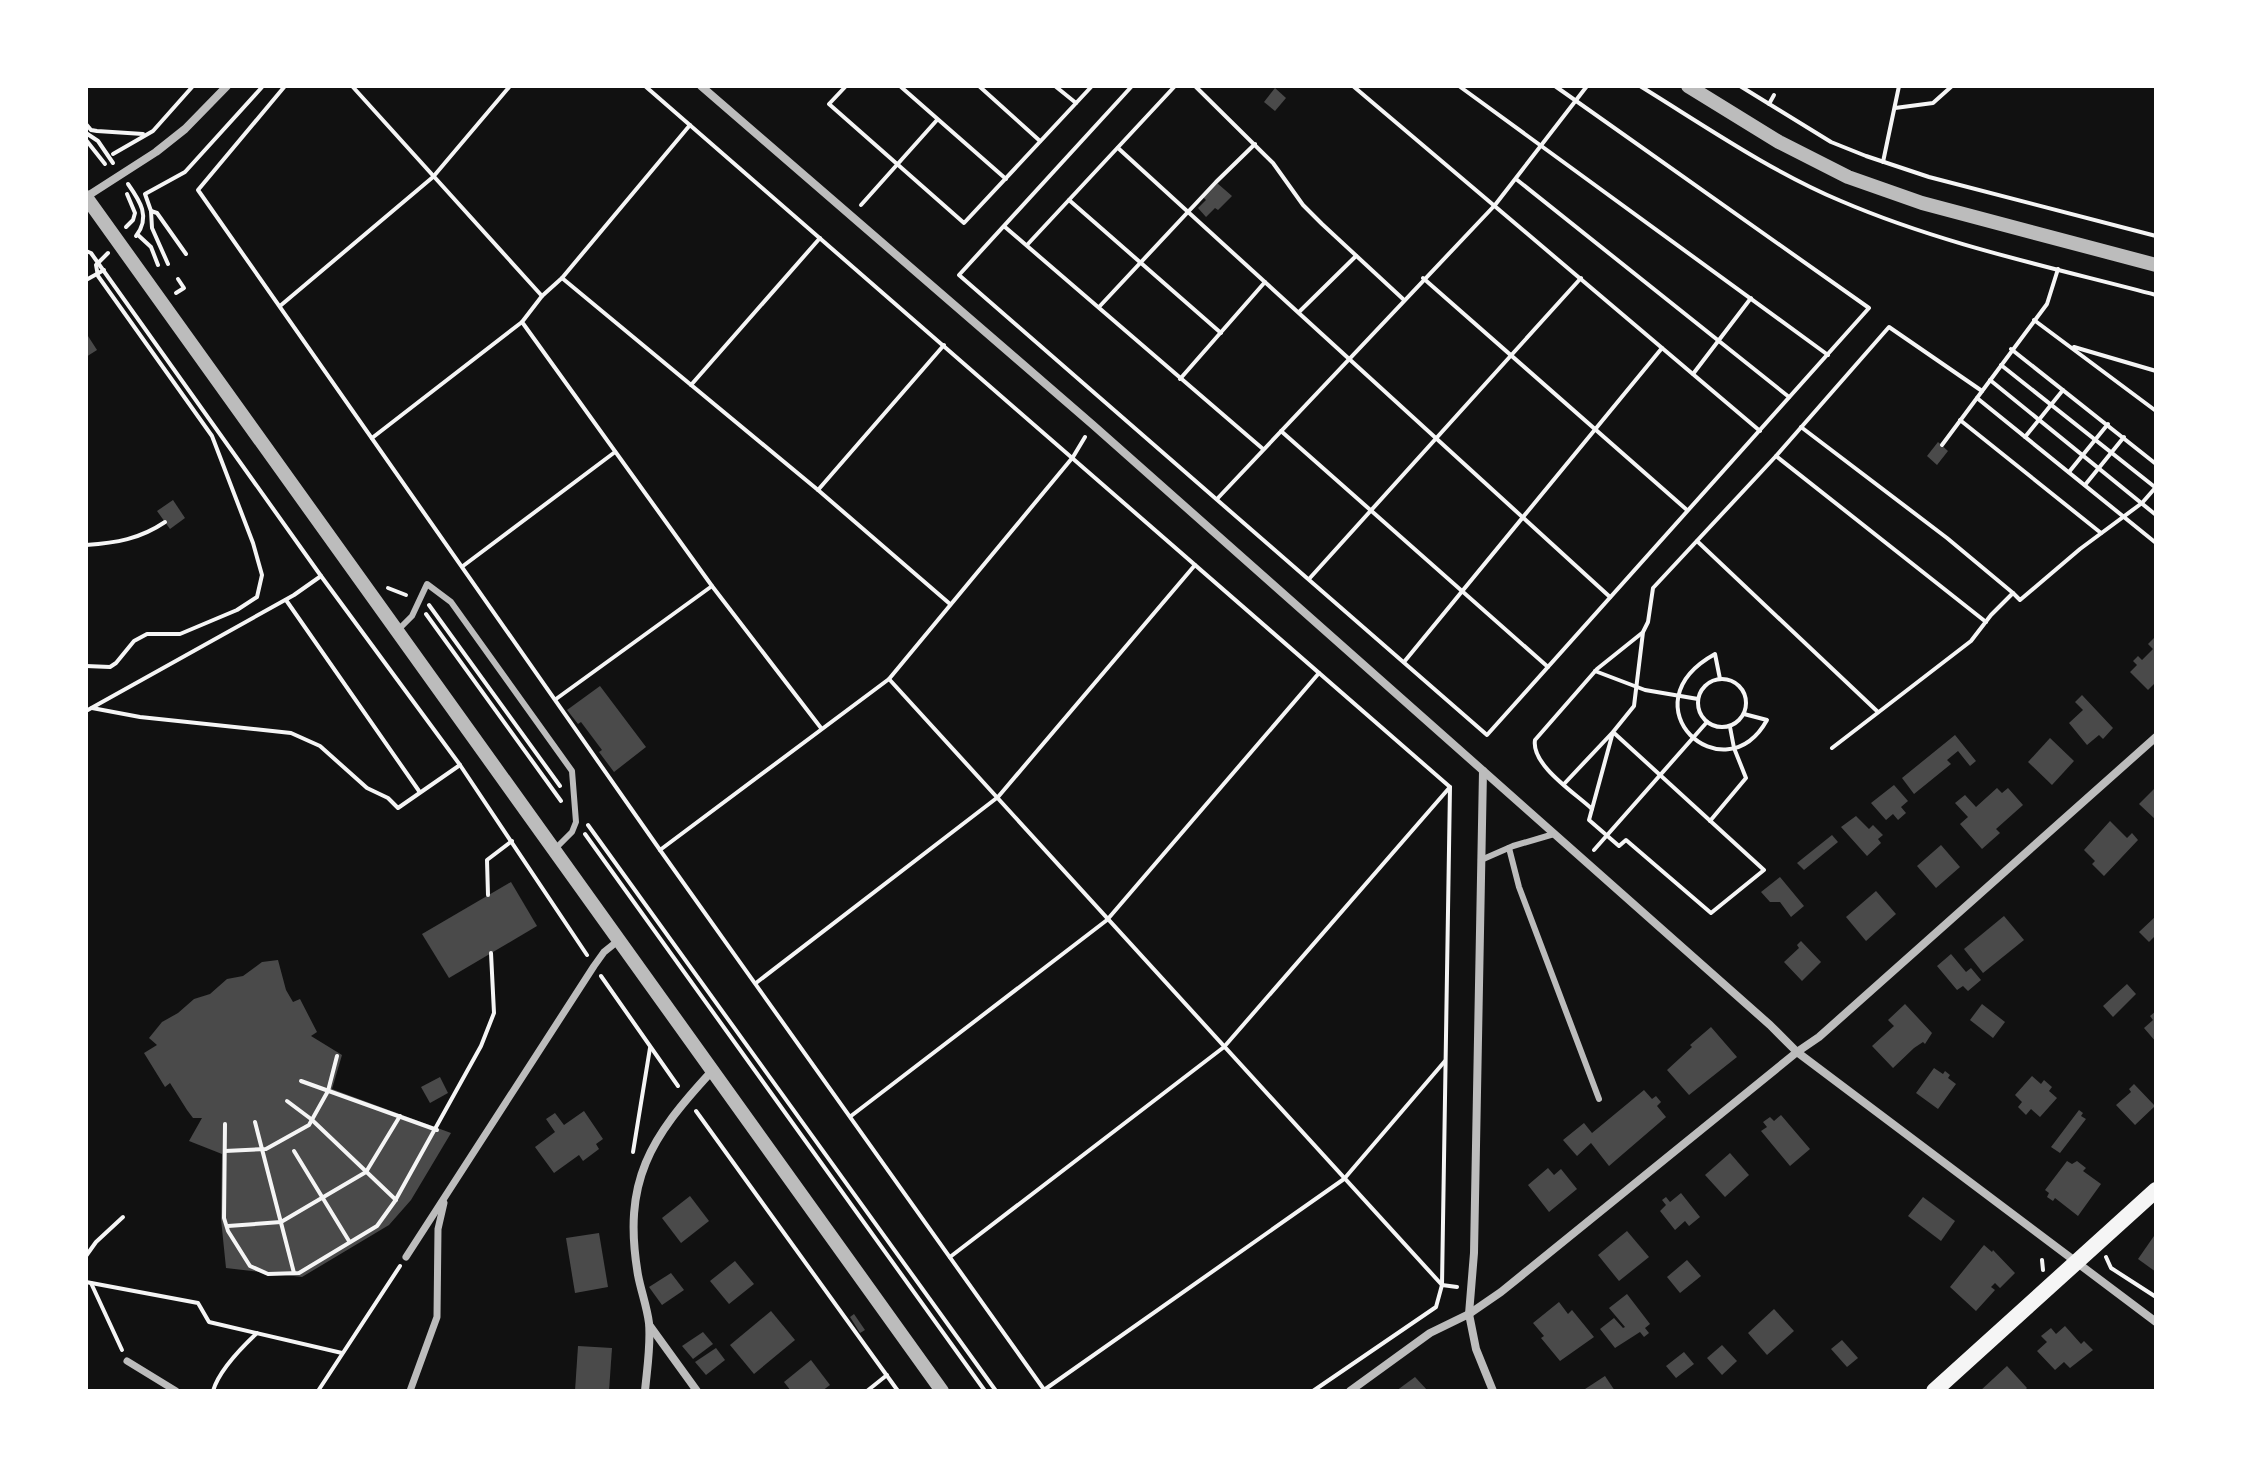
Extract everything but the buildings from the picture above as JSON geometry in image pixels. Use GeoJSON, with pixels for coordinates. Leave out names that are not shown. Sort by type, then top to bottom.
{"type":"FeatureCollection","features":[{"type":"Feature","properties":{"kind":"main road"},"geometry":{"type":"LineString","coordinates":[[1934,1391],[2156,1190]]}},
{"type":"Feature","properties":{"kind":"street"},"geometry":{"type":"LineString","coordinates":[[227,86],[185,129],[156,152],[86,197],[942,1391]]}},
{"type":"Feature","properties":{"kind":"street"},"geometry":{"type":"LineString","coordinates":[[701,86],[1093,425],[1797,1052],[2156,1322]]}},
{"type":"Feature","properties":{"kind":"street"},"geometry":{"type":"LineString","coordinates":[[1688,86],[1779,142],[1848,177],[1922,203],[2156,265]]}},
{"type":"Feature","properties":{"kind":"street"},"geometry":{"type":"LineString","coordinates":[[1350,1391],[1430,1333],[1469,1314],[1501,1292],[1819,1037],[2156,737]]}},
{"type":"Feature","properties":{"kind":"street"},"geometry":{"type":"LineString","coordinates":[[1483,771],[1474,1253],[1469,1314],[1476,1349],[1493,1391]]}},
{"type":"Feature","properties":{"kind":"street"},"geometry":{"type":"LineString","coordinates":[[406,1257],[594,966],[604,952],[619,940]]}},
{"type":"Feature","properties":{"kind":"street"},"geometry":{"type":"LineString","coordinates":[[645,1391],[649,1325],[638,1273],[633,1216],[638,1180],[653,1143],[712,1071]]}},
{"type":"Feature","properties":{"kind":"street"},"geometry":{"type":"LineString","coordinates":[[410,1391],[437,1317],[438,1229],[446,1195]]}},
{"type":"Feature","properties":{"kind":"street"},"geometry":{"type":"LineString","coordinates":[[649,1325],[697,1391]]}},
{"type":"Feature","properties":{"kind":"street"},"geometry":{"type":"LineString","coordinates":[[127,1361],[176,1391]]}},
{"type":"Feature","properties":{"kind":"lane"},"geometry":{"type":"LineString","coordinates":[[396,630],[412,616],[427,584],[451,602],[572,771],[576,822],[572,832],[554,850]]}},
{"type":"Feature","properties":{"kind":"lane"},"geometry":{"type":"LineString","coordinates":[[1481,860],[1554,834]]}},
{"type":"Feature","properties":{"kind":"lane"},"geometry":{"type":"LineString","coordinates":[[1509,848],[1519,887],[1599,1099]]}},
{"type":"Feature","properties":{"kind":"path"},"geometry":{"type":"LineString","coordinates":[[113,154],[153,131],[193,86]]}},
{"type":"Feature","properties":{"kind":"path"},"geometry":{"type":"LineString","coordinates":[[168,264],[152,228],[151,211],[145,194],[185,172],[263,86]]}},
{"type":"Feature","properties":{"kind":"path"},"geometry":{"type":"LineString","coordinates":[[285,86],[198,190],[660,850],[1045,1390],[1344,1179],[1447,1060]]}},
{"type":"Feature","properties":{"kind":"path"},"geometry":{"type":"LineString","coordinates":[[352,86],[542,296]]}},
{"type":"Feature","properties":{"kind":"path"},"geometry":{"type":"LineString","coordinates":[[280,306],[433,177],[510,86]]}},
{"type":"Feature","properties":{"kind":"path"},"geometry":{"type":"LineString","coordinates":[[645,86],[1450,787],[1442,1285],[1436,1307],[1313,1391]]}},
{"type":"Feature","properties":{"kind":"path"},"geometry":{"type":"LineString","coordinates":[[846,86],[829,104],[964,223],[1092,86]]}},
{"type":"Feature","properties":{"kind":"path"},"geometry":{"type":"LineString","coordinates":[[900,86],[1006,179]]}},
{"type":"Feature","properties":{"kind":"path"},"geometry":{"type":"LineString","coordinates":[[979,86],[1040,141]]}},
{"type":"Feature","properties":{"kind":"path"},"geometry":{"type":"LineString","coordinates":[[1055,86],[1076,103]]}},
{"type":"Feature","properties":{"kind":"path"},"geometry":{"type":"LineString","coordinates":[[1132,86],[959,275],[1487,735],[1869,308],[1555,86]]}},
{"type":"Feature","properties":{"kind":"path"},"geometry":{"type":"LineString","coordinates":[[1027,245],[1175,86]]}},
{"type":"Feature","properties":{"kind":"path"},"geometry":{"type":"LineString","coordinates":[[1195,86],[1273,163],[1303,205],[1403,299]]}},
{"type":"Feature","properties":{"kind":"path"},"geometry":{"type":"LineString","coordinates":[[1353,86],[1760,431]]}},
{"type":"Feature","properties":{"kind":"path"},"geometry":{"type":"LineString","coordinates":[[1459,86],[1828,355]]}},
{"type":"Feature","properties":{"kind":"path"},"geometry":{"type":"LineString","coordinates":[[1217,499],[1495,205],[1587,86]]}},
{"type":"Feature","properties":{"kind":"path"},"geometry":{"type":"LineString","coordinates":[[1740,86],[1831,142],[1883,162],[1929,177],[2156,236]]}},
{"type":"Feature","properties":{"kind":"path"},"geometry":{"type":"LineString","coordinates":[[1883,162],[1899,86]]}},
{"type":"Feature","properties":{"kind":"path"},"geometry":{"type":"LineString","coordinates":[[1895,108],[1933,103],[1952,86]]}},
{"type":"Feature","properties":{"kind":"path"},"geometry":{"type":"LineString","coordinates":[[1769,104],[1774,95]]}},
{"type":"Feature","properties":{"kind":"path"},"geometry":{"type":"LineString","coordinates":[[858,207],[937,120]]}},
{"type":"Feature","properties":{"kind":"path"},"geometry":{"type":"LineString","coordinates":[[86,124],[87,135],[105,164]]}},
{"type":"Feature","properties":{"kind":"path"},"geometry":{"type":"LineString","coordinates":[[372,438],[522,322],[690,125]]}},
{"type":"Feature","properties":{"kind":"path"},"geometry":{"type":"LineString","coordinates":[[87,135],[146,134]]}},
{"type":"Feature","properties":{"kind":"path"},"geometry":{"type":"LineString","coordinates":[[87,135],[98,141],[111,161]]}},
{"type":"Feature","properties":{"kind":"path"},"geometry":{"type":"LineString","coordinates":[[1098,308],[1255,144]]}},
{"type":"Feature","properties":{"kind":"path"},"geometry":{"type":"LineString","coordinates":[[1118,148],[1610,597]]}},
{"type":"Feature","properties":{"kind":"path"},"geometry":{"type":"LineString","coordinates":[[1515,179],[1789,397]]}},
{"type":"Feature","properties":{"kind":"path"},"geometry":{"type":"LineString","coordinates":[[132,189],[143,208],[138,235],[151,247],[157,263]]}},
{"type":"Feature","properties":{"kind":"path"},"geometry":{"type":"LineString","coordinates":[[127,194],[135,207],[131,223]]}},
{"type":"Feature","properties":{"kind":"path"},"geometry":{"type":"LineString","coordinates":[[1069,200],[1221,333]]}},
{"type":"Feature","properties":{"kind":"path"},"geometry":{"type":"LineString","coordinates":[[151,211],[157,213],[186,254]]}},
{"type":"Feature","properties":{"kind":"path"},"geometry":{"type":"LineString","coordinates":[[1005,227],[1263,449]]}},
{"type":"Feature","properties":{"kind":"path"},"geometry":{"type":"LineString","coordinates":[[691,385],[820,238]]}},
{"type":"Feature","properties":{"kind":"path"},"geometry":{"type":"LineString","coordinates":[[102,245],[88,252],[104,270],[512,841],[487,860],[488,895]]}},
{"type":"Feature","properties":{"kind":"path"},"geometry":{"type":"LineString","coordinates":[[97,262],[109,253]]}},
{"type":"Feature","properties":{"kind":"path"},"geometry":{"type":"LineString","coordinates":[[1299,312],[1356,256]]}},
{"type":"Feature","properties":{"kind":"path"},"geometry":{"type":"LineString","coordinates":[[86,666],[110,667],[134,641],[147,634],[180,634],[237,610],[257,597],[262,575],[212,436],[97,274],[97,262]]}},
{"type":"Feature","properties":{"kind":"path"},"geometry":{"type":"LineString","coordinates":[[1942,445],[2047,304],[2058,269]]}},
{"type":"Feature","properties":{"kind":"path"},"geometry":{"type":"LineString","coordinates":[[86,280],[104,270]]}},
{"type":"Feature","properties":{"kind":"path"},"geometry":{"type":"LineString","coordinates":[[562,278],[950,604]]}},
{"type":"Feature","properties":{"kind":"path"},"geometry":{"type":"LineString","coordinates":[[1423,278],[1687,510]]}},
{"type":"Feature","properties":{"kind":"path"},"geometry":{"type":"LineString","coordinates":[[1309,580],[1581,278]]}},
{"type":"Feature","properties":{"kind":"path"},"geometry":{"type":"LineString","coordinates":[[176,293],[184,288],[178,279]]}},
{"type":"Feature","properties":{"kind":"path"},"geometry":{"type":"LineString","coordinates":[[1180,379],[1265,282]]}},
{"type":"Feature","properties":{"kind":"path"},"geometry":{"type":"LineString","coordinates":[[1693,374],[1751,298]]}},
{"type":"Feature","properties":{"kind":"path"},"geometry":{"type":"LineString","coordinates":[[2034,320],[2156,411]]}},
{"type":"Feature","properties":{"kind":"path"},"geometry":{"type":"LineString","coordinates":[[522,322],[712,586],[821,728]]}},
{"type":"Feature","properties":{"kind":"path"},"geometry":{"type":"LineString","coordinates":[[1564,784],[1634,706],[1643,632],[1650,615],[1653,588],[1776,456],[1889,327],[1982,391]]}},
{"type":"Feature","properties":{"kind":"path"},"geometry":{"type":"LineString","coordinates":[[818,490],[944,345]]}},
{"type":"Feature","properties":{"kind":"path"},"geometry":{"type":"LineString","coordinates":[[2068,346],[2156,371]]}},
{"type":"Feature","properties":{"kind":"path"},"geometry":{"type":"LineString","coordinates":[[1404,662],[1662,348]]}},
{"type":"Feature","properties":{"kind":"path"},"geometry":{"type":"LineString","coordinates":[[2011,349],[2156,464]]}},
{"type":"Feature","properties":{"kind":"path"},"geometry":{"type":"LineString","coordinates":[[1801,427],[1947,538],[2020,600],[2142,503],[2156,488],[2000,365]]}},
{"type":"Feature","properties":{"kind":"path"},"geometry":{"type":"LineString","coordinates":[[1990,380],[2156,515]]}},
{"type":"Feature","properties":{"kind":"path"},"geometry":{"type":"LineString","coordinates":[[2025,437],[2063,390]]}},
{"type":"Feature","properties":{"kind":"path"},"geometry":{"type":"LineString","coordinates":[[1977,398],[2156,543]]}},
{"type":"Feature","properties":{"kind":"path"},"geometry":{"type":"LineString","coordinates":[[205,425],[211,419]]}},
{"type":"Feature","properties":{"kind":"path"},"geometry":{"type":"LineString","coordinates":[[1960,420],[2101,533]]}},
{"type":"Feature","properties":{"kind":"path"},"geometry":{"type":"LineString","coordinates":[[2069,472],[2108,424]]}},
{"type":"Feature","properties":{"kind":"path"},"geometry":{"type":"LineString","coordinates":[[660,850],[889,679],[1073,457],[1093,425]]}},
{"type":"Feature","properties":{"kind":"path"},"geometry":{"type":"LineString","coordinates":[[1281,431],[1548,667]]}},
{"type":"Feature","properties":{"kind":"path"},"geometry":{"type":"LineString","coordinates":[[2085,485],[2124,437]]}},
{"type":"Feature","properties":{"kind":"path"},"geometry":{"type":"LineString","coordinates":[[463,566],[615,452]]}},
{"type":"Feature","properties":{"kind":"path"},"geometry":{"type":"LineString","coordinates":[[1776,456],[1986,622]]}},
{"type":"Feature","properties":{"kind":"path"},"geometry":{"type":"LineString","coordinates":[[86,545],[119,543],[148,534],[165,522]]}},
{"type":"Feature","properties":{"kind":"path"},"geometry":{"type":"LineString","coordinates":[[1697,541],[1878,712]]}},
{"type":"Feature","properties":{"kind":"path"},"geometry":{"type":"LineString","coordinates":[[756,983],[998,797],[1196,565]]}},
{"type":"Feature","properties":{"kind":"path"},"geometry":{"type":"LineString","coordinates":[[89,710],[286,600],[321,576]]}},
{"type":"Feature","properties":{"kind":"path"},"geometry":{"type":"LineString","coordinates":[[556,699],[712,586]]}},
{"type":"Feature","properties":{"kind":"path"},"geometry":{"type":"LineString","coordinates":[[388,588],[412,597]]}},
{"type":"Feature","properties":{"kind":"path"},"geometry":{"type":"LineString","coordinates":[[1832,748],[1971,641],[2013,593]]}},
{"type":"Feature","properties":{"kind":"path"},"geometry":{"type":"LineString","coordinates":[[286,600],[419,791]]}},
{"type":"Feature","properties":{"kind":"path"},"geometry":{"type":"LineString","coordinates":[[431,606],[996,1391]]}},
{"type":"Feature","properties":{"kind":"path"},"geometry":{"type":"LineString","coordinates":[[426,614],[985,1391]]}},
{"type":"Feature","properties":{"kind":"path"},"geometry":{"type":"LineString","coordinates":[[1592,809],[1538,759],[1535,740],[1595,671],[1643,632]]}},
{"type":"Feature","properties":{"kind":"path"},"geometry":{"type":"LineString","coordinates":[[1720,679],[1715,654],[1689,672],[1678,695],[1681,722],[1692,739],[1712,748],[1734,748],[1756,737],[1767,720],[1744,714]]}},
{"type":"Feature","properties":{"kind":"path"},"geometry":{"type":"LineString","coordinates":[[1595,671],[1636,686],[1698,699]]}},
{"type":"Feature","properties":{"kind":"path"},"geometry":{"type":"LineString","coordinates":[[851,1116],[1107,920],[1319,673]]}},
{"type":"Feature","properties":{"kind":"path"},"geometry":{"type":"LineString","coordinates":[[889,679],[1442,1285]]}},
{"type":"Feature","properties":{"kind":"path"},"geometry":{"type":"LineString","coordinates":[[1720,679],[1730,680],[1741,687],[1746,700],[1744,714],[1730,726],[1720,727],[1707,722],[1700,711],[1698,699],[1705,686],[1720,679]]}},
{"type":"Feature","properties":{"kind":"path"},"geometry":{"type":"LineString","coordinates":[[89,710],[284,731],[320,746],[367,788],[388,798],[398,808],[460,765]]}},
{"type":"Feature","properties":{"kind":"path"},"geometry":{"type":"LineString","coordinates":[[1585,861],[1707,722]]}},
{"type":"Feature","properties":{"kind":"path"},"geometry":{"type":"LineString","coordinates":[[1710,821],[1746,778],[1734,748],[1730,726]]}},
{"type":"Feature","properties":{"kind":"path"},"geometry":{"type":"LineString","coordinates":[[1613,732],[1764,870],[1711,913],[1626,840],[1619,846],[1589,820],[1613,732]]}},
{"type":"Feature","properties":{"kind":"path"},"geometry":{"type":"LineString","coordinates":[[950,1257],[1224,1047],[1450,787]]}},
{"type":"Feature","properties":{"kind":"path"},"geometry":{"type":"LineString","coordinates":[[225,1124],[224,1218],[250,1266],[268,1274],[299,1273],[377,1226],[437,1130],[481,1046],[494,1013],[491,953]]}},
{"type":"Feature","properties":{"kind":"path"},"geometry":{"type":"LineString","coordinates":[[635,1143],[650,1048]]}},
{"type":"Feature","properties":{"kind":"path"},"geometry":{"type":"LineString","coordinates":[[225,1151],[273,1146],[309,1125],[328,1091],[337,1056]]}},
{"type":"Feature","properties":{"kind":"path"},"geometry":{"type":"LineString","coordinates":[[301,1081],[437,1130]]}},
{"type":"Feature","properties":{"kind":"path"},"geometry":{"type":"LineString","coordinates":[[287,1101],[311,1119],[396,1200]]}},
{"type":"Feature","properties":{"kind":"path"},"geometry":{"type":"LineString","coordinates":[[692,1106],[898,1391]]}},
{"type":"Feature","properties":{"kind":"path"},"geometry":{"type":"LineString","coordinates":[[227,1226],[281,1222],[366,1172],[400,1116]]}},
{"type":"Feature","properties":{"kind":"path"},"geometry":{"type":"LineString","coordinates":[[255,1122],[294,1273]]}},
{"type":"Feature","properties":{"kind":"path"},"geometry":{"type":"LineString","coordinates":[[294,1151],[350,1242]]}},
{"type":"Feature","properties":{"kind":"path"},"geometry":{"type":"LineString","coordinates":[[86,1256],[123,1217]]}},
{"type":"Feature","properties":{"kind":"path"},"geometry":{"type":"LineString","coordinates":[[318,1391],[406,1257]]}},
{"type":"Feature","properties":{"kind":"path"},"geometry":{"type":"LineString","coordinates":[[2111,1268],[2156,1297]]}},
{"type":"Feature","properties":{"kind":"path"},"geometry":{"type":"LineString","coordinates":[[88,1283],[198,1303],[209,1322],[342,1353]]}},
{"type":"Feature","properties":{"kind":"path"},"geometry":{"type":"LineString","coordinates":[[88,1283],[127,1361]]}},
{"type":"Feature","properties":{"kind":"path"},"geometry":{"type":"LineString","coordinates":[[213,1391],[216,1382],[257,1333]]}},
{"type":"Feature","properties":{"kind":"path"},"geometry":{"type":"LineString","coordinates":[[867,1391],[887,1375]]}}]}
